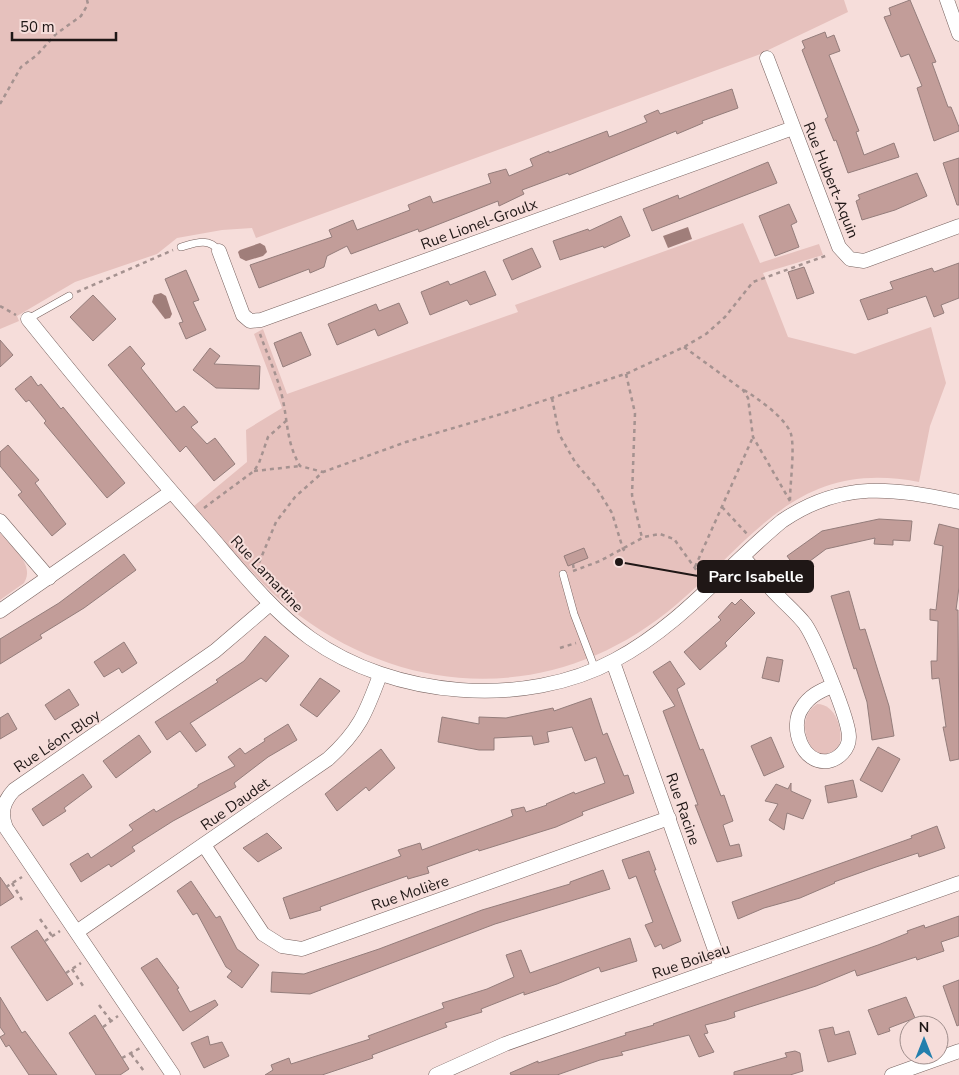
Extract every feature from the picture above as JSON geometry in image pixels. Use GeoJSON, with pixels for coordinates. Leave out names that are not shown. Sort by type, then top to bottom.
{"type":"FeatureCollection","features":[{"type":"Feature","properties":{"kind":"street"},"geometry":{"type":"LineString","coordinates":[[947,0],[959,34]]}},
{"type":"Feature","properties":{"kind":"street","name":"Rue Hubert-Aquin"},"geometry":{"type":"LineString","coordinates":[[766,58],[839,247],[850,259],[864,261],[959,226]]}},
{"type":"Feature","properties":{"kind":"street","name":"Rue Lionel-Groulx"},"geometry":{"type":"LineString","coordinates":[[219,251],[243,315],[250,321],[263,320],[793,128]]}},
{"type":"Feature","properties":{"kind":"street","name":"Rue Lamartine"},"geometry":{"type":"LineString","coordinates":[[28,319],[170,492],[280,615],[313,640],[380,675],[439,688],[487,691],[547,684],[613,662],[667,626],[756,544],[796,512],[826,498],[854,491],[895,490],[959,502]]}},
{"type":"Feature","properties":{"kind":"street"},"geometry":{"type":"LineString","coordinates":[[0,611],[170,492]]}},
{"type":"Feature","properties":{"kind":"street"},"geometry":{"type":"LineString","coordinates":[[0,521],[49,578]]}},
{"type":"Feature","properties":{"kind":"street"},"geometry":{"type":"LineString","coordinates":[[743,557],[804,623],[817,646],[832,686],[845,722],[848,743],[838,757],[820,762],[810,757],[802,746],[797,731],[798,720],[801,708],[809,699],[832,686]]}},
{"type":"Feature","properties":{"kind":"street","name":"Rue Léon-Bloy"},"geometry":{"type":"LineString","coordinates":[[173,1075],[2,820],[2,813],[6,799],[14,790],[215,651],[270,604]]}},
{"type":"Feature","properties":{"kind":"street","name":"Rue Racine"},"geometry":{"type":"LineString","coordinates":[[613,662],[721,967]]}},
{"type":"Feature","properties":{"kind":"street","name":"Rue Daudet"},"geometry":{"type":"LineString","coordinates":[[78,931],[328,759],[359,726],[380,675]]}},
{"type":"Feature","properties":{"kind":"street","name":"Rue Molière"},"geometry":{"type":"LineString","coordinates":[[204,845],[263,934],[282,946],[302,949],[669,818]]}},
{"type":"Feature","properties":{"kind":"street","name":"Rue Boileau"},"geometry":{"type":"LineString","coordinates":[[436,1075],[505,1044],[959,883]]}},
{"type":"Feature","properties":{"kind":"street"},"geometry":{"type":"LineString","coordinates":[[892,1075],[959,1051]]}},
{"type":"Feature","properties":{"kind":"lane"},"geometry":{"type":"LineString","coordinates":[[181,247],[204,242],[211,243],[219,251]]}},
{"type":"Feature","properties":{"kind":"lane"},"geometry":{"type":"LineString","coordinates":[[28,319],[69,296]]}},
{"type":"Feature","properties":{"kind":"lane"},"geometry":{"type":"LineString","coordinates":[[563,574],[584,641],[596,668]]}},
{"type":"Feature","properties":{"kind":"path"},"geometry":{"type":"LineString","coordinates":[[0,104],[21,67],[37,55],[56,34],[81,16],[88,4],[87,0]]}},
{"type":"Feature","properties":{"kind":"path"},"geometry":{"type":"LineString","coordinates":[[69,296],[181,247]]}},
{"type":"Feature","properties":{"kind":"path"},"geometry":{"type":"LineString","coordinates":[[251,583],[276,522],[295,497],[323,472],[406,442],[626,374],[684,347],[706,334],[725,317],[754,282],[832,253]]}},
{"type":"Feature","properties":{"kind":"path"},"geometry":{"type":"LineString","coordinates":[[0,306],[19,317],[28,319]]}},
{"type":"Feature","properties":{"kind":"path"},"geometry":{"type":"LineString","coordinates":[[259,331],[282,394],[287,420],[287,435],[300,466]]}},
{"type":"Feature","properties":{"kind":"path"},"geometry":{"type":"LineString","coordinates":[[684,347],[743,390],[759,399],[777,416],[791,434],[790,502],[753,437],[748,398],[743,390]]}},
{"type":"Feature","properties":{"kind":"path"},"geometry":{"type":"LineString","coordinates":[[626,374],[635,413],[632,495],[642,538]]}},
{"type":"Feature","properties":{"kind":"path"},"geometry":{"type":"LineString","coordinates":[[552,398],[559,434],[575,462],[596,487],[612,512],[623,549],[627,553]]}},
{"type":"Feature","properties":{"kind":"path"},"geometry":{"type":"LineString","coordinates":[[193,517],[254,471],[259,463],[268,437],[282,427],[287,420]]}},
{"type":"Feature","properties":{"kind":"path"},"geometry":{"type":"LineString","coordinates":[[695,567],[753,437]]}},
{"type":"Feature","properties":{"kind":"path"},"geometry":{"type":"LineString","coordinates":[[254,471],[300,466],[323,472]]}},
{"type":"Feature","properties":{"kind":"path"},"geometry":{"type":"LineString","coordinates":[[314,469],[317,478]]}},
{"type":"Feature","properties":{"kind":"path"},"geometry":{"type":"LineString","coordinates":[[722,507],[756,544]]}},
{"type":"Feature","properties":{"kind":"path"},"geometry":{"type":"LineString","coordinates":[[563,574],[574,571],[653,534],[668,536],[674,539],[703,579]]}},
{"type":"Feature","properties":{"kind":"path"},"geometry":{"type":"LineString","coordinates":[[573,564],[574,571]]}},
{"type":"Feature","properties":{"kind":"path"},"geometry":{"type":"LineString","coordinates":[[560,648],[584,641]]}},
{"type":"Feature","properties":{"kind":"path"},"geometry":{"type":"LineString","coordinates":[[6,887],[34,868]]}},
{"type":"Feature","properties":{"kind":"path"},"geometry":{"type":"LineString","coordinates":[[12,884],[22,900]]}},
{"type":"Feature","properties":{"kind":"path"},"geometry":{"type":"LineString","coordinates":[[40,919],[52,936]]}},
{"type":"Feature","properties":{"kind":"path"},"geometry":{"type":"LineString","coordinates":[[72,969],[83,986]]}},
{"type":"Feature","properties":{"kind":"path"},"geometry":{"type":"LineString","coordinates":[[99,1005],[111,1021]]}},
{"type":"Feature","properties":{"kind":"path"},"geometry":{"type":"LineString","coordinates":[[122,1058],[152,1041]]}},
{"type":"Feature","properties":{"kind":"path"},"geometry":{"type":"LineString","coordinates":[[132,1054],[144,1071]]}},
{"type":"Feature","properties":{"kind":"shaded area"},"geometry":{"type":"Polygon","coordinates":[[[0,0],[844,0],[848,12],[758,55],[256,238],[252,228],[222,230],[177,238],[157,254],[75,282],[17,316],[19,321],[0,329],[0,0]]]}},
{"type":"Feature","properties":{"kind":"shaded area"},"geometry":{"type":"Polygon","coordinates":[[[743,223],[760,263],[819,244],[823,255],[763,273],[788,337],[855,354],[931,327],[946,383],[930,426],[919,482],[877,478],[842,482],[811,493],[783,509],[757,529],[677,604],[633,636],[587,659],[540,673],[491,679],[442,676],[393,664],[345,644],[300,616],[271,592],[194,506],[247,462],[246,430],[282,408],[254,334],[263,329],[287,394],[518,312],[515,305],[743,223]]]}},
{"type":"Feature","properties":{"kind":"shaded area"},"geometry":{"type":"Polygon","coordinates":[[[688,227],[692,239],[668,248],[663,236],[688,227]]]}},
{"type":"Feature","properties":{"kind":"shaded area"},"geometry":{"type":"Polygon","coordinates":[[[260,243],[265,246],[267,252],[263,256],[246,261],[240,258],[238,252],[240,250],[260,243]]]}},
{"type":"Feature","properties":{"kind":"shaded area"},"geometry":{"type":"Polygon","coordinates":[[[161,293],[166,296],[172,314],[170,318],[165,319],[152,302],[154,295],[161,293]]]}},
{"type":"Feature","properties":{"kind":"shaded area"},"geometry":{"type":"Polygon","coordinates":[[[0,533],[21,556],[27,569],[27,576],[24,583],[0,600],[0,533]]]}},
{"type":"Feature","properties":{"kind":"shaded area"},"geometry":{"type":"Polygon","coordinates":[[[817,704],[824,705],[834,713],[839,726],[839,746],[827,754],[814,751],[807,739],[806,720],[808,714],[817,704]]]}},
{"type":"Feature","properties":{"kind":"building"},"geometry":{"type":"Polygon","coordinates":[[[910,0],[936,62],[932,63],[948,107],[951,107],[959,127],[959,131],[934,141],[917,88],[922,86],[909,54],[901,57],[884,17],[891,15],[889,8],[910,0]]]}},
{"type":"Feature","properties":{"kind":"building"},"geometry":{"type":"Polygon","coordinates":[[[825,32],[827,38],[834,35],[840,51],[829,55],[859,131],[856,132],[864,155],[894,143],[899,157],[848,173],[836,140],[834,141],[825,119],[828,117],[802,50],[805,48],[802,41],[825,32]]]}},
{"type":"Feature","properties":{"kind":"building"},"geometry":{"type":"Polygon","coordinates":[[[732,89],[738,108],[702,121],[703,123],[677,134],[676,131],[569,175],[568,173],[522,190],[524,194],[499,206],[498,201],[419,232],[418,229],[351,254],[347,246],[327,256],[324,267],[310,273],[309,269],[259,288],[250,265],[332,237],[329,230],[353,220],[357,230],[410,210],[408,205],[430,196],[433,203],[491,183],[488,174],[506,169],[509,176],[533,166],[530,159],[549,151],[549,153],[607,131],[609,137],[647,122],[644,116],[658,110],[660,114],[732,89]]]}},
{"type":"Feature","properties":{"kind":"building"},"geometry":{"type":"Polygon","coordinates":[[[959,158],[959,205],[957,205],[943,163],[959,158]]]}},
{"type":"Feature","properties":{"kind":"building"},"geometry":{"type":"Polygon","coordinates":[[[768,162],[777,183],[652,231],[643,209],[678,195],[679,199],[768,162]]]}},
{"type":"Feature","properties":{"kind":"building"},"geometry":{"type":"Polygon","coordinates":[[[917,173],[927,196],[895,210],[862,220],[856,201],[860,199],[858,195],[917,173]]]}},
{"type":"Feature","properties":{"kind":"building"},"geometry":{"type":"Polygon","coordinates":[[[789,204],[797,222],[791,225],[799,247],[775,256],[759,216],[789,204]]]}},
{"type":"Feature","properties":{"kind":"building"},"geometry":{"type":"Polygon","coordinates":[[[621,216],[630,236],[604,248],[603,246],[560,260],[553,241],[588,229],[589,231],[621,216]]]}},
{"type":"Feature","properties":{"kind":"building"},"geometry":{"type":"Polygon","coordinates":[[[532,248],[541,267],[512,280],[503,260],[532,248]]]}},
{"type":"Feature","properties":{"kind":"building"},"geometry":{"type":"Polygon","coordinates":[[[959,263],[959,298],[941,305],[944,313],[934,317],[926,296],[887,309],[888,313],[868,320],[860,300],[893,289],[890,282],[932,268],[934,272],[959,263]]]}},
{"type":"Feature","properties":{"kind":"building"},"geometry":{"type":"Polygon","coordinates":[[[804,267],[814,293],[797,299],[788,272],[804,267]]]}},
{"type":"Feature","properties":{"kind":"building"},"geometry":{"type":"Polygon","coordinates":[[[186,270],[199,300],[193,302],[206,330],[186,339],[179,323],[183,322],[165,279],[186,270]]]}},
{"type":"Feature","properties":{"kind":"building"},"geometry":{"type":"Polygon","coordinates":[[[485,271],[496,295],[470,305],[467,300],[430,315],[421,292],[448,281],[450,285],[485,271]]]}},
{"type":"Feature","properties":{"kind":"building"},"geometry":{"type":"Polygon","coordinates":[[[93,295],[116,319],[93,341],[70,317],[93,295]]]}},
{"type":"Feature","properties":{"kind":"building"},"geometry":{"type":"Polygon","coordinates":[[[399,303],[408,323],[378,336],[375,329],[337,345],[328,324],[376,304],[379,311],[399,303]]]}},
{"type":"Feature","properties":{"kind":"building"},"geometry":{"type":"Polygon","coordinates":[[[301,332],[311,355],[283,367],[274,343],[301,332]]]}},
{"type":"Feature","properties":{"kind":"building"},"geometry":{"type":"Polygon","coordinates":[[[0,340],[13,355],[0,367],[0,340]]]}},
{"type":"Feature","properties":{"kind":"building"},"geometry":{"type":"Polygon","coordinates":[[[130,346],[145,364],[141,368],[176,412],[184,406],[198,422],[191,427],[207,444],[215,438],[235,464],[214,481],[186,446],[180,452],[108,365],[130,346]]]}},
{"type":"Feature","properties":{"kind":"building"},"geometry":{"type":"Polygon","coordinates":[[[210,348],[220,356],[214,364],[260,366],[259,389],[216,388],[193,370],[210,348]]]}},
{"type":"Feature","properties":{"kind":"building"},"geometry":{"type":"Polygon","coordinates":[[[31,376],[38,386],[41,384],[61,409],[63,407],[125,483],[107,498],[44,423],[46,421],[29,400],[26,402],[15,389],[31,376]]]}},
{"type":"Feature","properties":{"kind":"building"},"geometry":{"type":"Polygon","coordinates":[[[8,445],[39,480],[35,483],[66,524],[52,536],[18,495],[22,492],[0,466],[0,452],[8,445]]]}},
{"type":"Feature","properties":{"kind":"building"},"geometry":{"type":"Polygon","coordinates":[[[879,519],[912,521],[910,541],[893,540],[893,545],[874,544],[875,538],[826,549],[810,561],[814,567],[802,576],[787,556],[822,531],[879,519]]]}},
{"type":"Feature","properties":{"kind":"building"},"geometry":{"type":"Polygon","coordinates":[[[939,524],[959,529],[959,587],[956,610],[958,610],[959,759],[950,761],[943,727],[946,727],[939,678],[932,679],[931,661],[937,661],[938,621],[930,620],[930,609],[936,610],[943,546],[934,544],[939,524]]]}},
{"type":"Feature","properties":{"kind":"building"},"geometry":{"type":"Polygon","coordinates":[[[584,548],[588,558],[568,566],[564,556],[584,548]]]}},
{"type":"Feature","properties":{"kind":"building"},"geometry":{"type":"Polygon","coordinates":[[[124,554],[136,570],[84,608],[40,635],[42,638],[0,664],[0,639],[59,603],[124,554]]]}},
{"type":"Feature","properties":{"kind":"building"},"geometry":{"type":"Polygon","coordinates":[[[849,591],[860,630],[865,629],[889,706],[894,736],[872,740],[867,702],[856,668],[854,669],[831,596],[849,591]]]}},
{"type":"Feature","properties":{"kind":"building"},"geometry":{"type":"Polygon","coordinates":[[[741,599],[755,613],[725,643],[727,646],[700,670],[684,652],[721,620],[718,617],[732,602],[735,605],[741,599]]]}},
{"type":"Feature","properties":{"kind":"building"},"geometry":{"type":"Polygon","coordinates":[[[265,636],[289,656],[266,682],[261,678],[190,723],[206,745],[196,752],[180,731],[167,740],[155,722],[218,682],[216,680],[244,661],[265,636]]]}},
{"type":"Feature","properties":{"kind":"building"},"geometry":{"type":"Polygon","coordinates":[[[124,642],[137,663],[122,673],[119,668],[104,677],[94,662],[124,642]]]}},
{"type":"Feature","properties":{"kind":"building"},"geometry":{"type":"Polygon","coordinates":[[[767,657],[783,660],[779,682],[762,678],[767,657]]]}},
{"type":"Feature","properties":{"kind":"building"},"geometry":{"type":"Polygon","coordinates":[[[670,661],[685,684],[677,689],[700,750],[703,749],[721,796],[724,795],[733,821],[723,825],[730,846],[739,844],[742,856],[717,862],[695,805],[698,805],[663,711],[675,706],[653,672],[670,661]]]}},
{"type":"Feature","properties":{"kind":"building"},"geometry":{"type":"Polygon","coordinates":[[[320,678],[340,691],[317,717],[300,705],[320,678]]]}},
{"type":"Feature","properties":{"kind":"building"},"geometry":{"type":"Polygon","coordinates":[[[69,689],[79,705],[55,720],[45,705],[69,689]]]}},
{"type":"Feature","properties":{"kind":"building"},"geometry":{"type":"Polygon","coordinates":[[[591,698],[603,735],[607,733],[624,776],[628,775],[634,793],[582,812],[583,815],[556,827],[479,851],[478,849],[427,867],[429,873],[408,879],[407,876],[320,907],[321,910],[290,919],[283,898],[401,856],[398,850],[420,843],[422,850],[513,816],[511,810],[524,807],[526,812],[547,805],[574,792],[575,794],[605,783],[596,757],[585,761],[572,727],[547,732],[549,742],[534,745],[532,736],[494,738],[494,750],[479,750],[438,742],[442,717],[479,724],[479,717],[506,718],[553,708],[554,711],[591,698]]]}},
{"type":"Feature","properties":{"kind":"building"},"geometry":{"type":"Polygon","coordinates":[[[8,713],[17,729],[0,739],[0,718],[8,713]]]}},
{"type":"Feature","properties":{"kind":"building"},"geometry":{"type":"Polygon","coordinates":[[[288,724],[297,740],[268,757],[234,783],[236,787],[173,821],[132,847],[135,851],[111,867],[109,864],[81,882],[70,864],[88,853],[91,858],[133,830],[129,825],[154,809],[156,812],[198,787],[198,785],[235,766],[228,757],[240,748],[245,754],[288,724]]]}},
{"type":"Feature","properties":{"kind":"building"},"geometry":{"type":"Polygon","coordinates":[[[139,735],[151,752],[116,778],[103,761],[139,735]]]}},
{"type":"Feature","properties":{"kind":"building"},"geometry":{"type":"Polygon","coordinates":[[[771,737],[784,767],[764,776],[751,746],[771,737]]]}},
{"type":"Feature","properties":{"kind":"building"},"geometry":{"type":"Polygon","coordinates":[[[878,747],[900,759],[882,792],[860,780],[878,747]]]}},
{"type":"Feature","properties":{"kind":"building"},"geometry":{"type":"Polygon","coordinates":[[[381,749],[395,768],[369,791],[366,787],[337,811],[325,794],[381,749]]]}},
{"type":"Feature","properties":{"kind":"building"},"geometry":{"type":"Polygon","coordinates":[[[83,774],[92,787],[64,808],[66,811],[43,826],[32,809],[83,774]]]}},
{"type":"Feature","properties":{"kind":"building"},"geometry":{"type":"Polygon","coordinates":[[[853,780],[857,797],[828,803],[825,786],[853,780]]]}},
{"type":"Feature","properties":{"kind":"building"},"geometry":{"type":"Polygon","coordinates":[[[791,783],[791,791],[811,800],[803,819],[787,813],[784,830],[769,820],[778,804],[765,801],[776,784],[788,789],[791,783]]]}},
{"type":"Feature","properties":{"kind":"building"},"geometry":{"type":"Polygon","coordinates":[[[937,826],[945,848],[919,857],[918,853],[876,867],[834,882],[800,898],[764,908],[738,919],[732,902],[912,838],[911,836],[937,826]]]}},
{"type":"Feature","properties":{"kind":"building"},"geometry":{"type":"Polygon","coordinates":[[[267,833],[282,848],[258,862],[243,848],[267,833]]]}},
{"type":"Feature","properties":{"kind":"building"},"geometry":{"type":"Polygon","coordinates":[[[649,851],[656,870],[654,870],[681,941],[663,949],[661,944],[655,947],[645,925],[653,922],[636,876],[629,879],[622,860],[649,851]]]}},
{"type":"Feature","properties":{"kind":"building"},"geometry":{"type":"Polygon","coordinates":[[[603,870],[610,889],[495,924],[310,994],[271,992],[272,972],[304,974],[379,949],[482,910],[570,884],[570,882],[603,870]]]}},
{"type":"Feature","properties":{"kind":"building"},"geometry":{"type":"Polygon","coordinates":[[[0,877],[14,897],[0,906],[0,877]]]}},
{"type":"Feature","properties":{"kind":"building"},"geometry":{"type":"Polygon","coordinates":[[[191,881],[216,918],[220,916],[237,949],[259,965],[242,988],[227,977],[232,971],[226,967],[197,913],[193,915],[177,891],[191,881]]]}},
{"type":"Feature","properties":{"kind":"building"},"geometry":{"type":"Polygon","coordinates":[[[959,916],[959,936],[941,942],[944,951],[917,960],[916,957],[857,976],[855,970],[816,986],[734,1012],[735,1017],[705,1025],[708,1033],[704,1034],[714,1052],[699,1057],[689,1035],[621,1052],[623,1055],[600,1060],[557,1075],[511,1075],[510,1073],[538,1061],[538,1063],[626,1035],[625,1033],[654,1025],[878,945],[924,925],[925,928],[959,916]]]}},
{"type":"Feature","properties":{"kind":"building"},"geometry":{"type":"Polygon","coordinates":[[[37,930],[73,984],[47,1001],[11,947],[37,930]]]}},
{"type":"Feature","properties":{"kind":"building"},"geometry":{"type":"Polygon","coordinates":[[[630,938],[637,961],[601,972],[599,967],[524,995],[524,992],[481,1009],[482,1012],[445,1023],[447,1027],[372,1055],[373,1058],[322,1075],[265,1075],[273,1070],[271,1065],[289,1058],[291,1064],[370,1039],[368,1036],[444,1008],[442,1003],[487,989],[514,977],[506,955],[521,950],[530,973],[630,938]]]}},
{"type":"Feature","properties":{"kind":"building"},"geometry":{"type":"Polygon","coordinates":[[[157,958],[179,988],[177,989],[190,1012],[215,1000],[218,1005],[183,1031],[141,968],[157,958]]]}},
{"type":"Feature","properties":{"kind":"building"},"geometry":{"type":"Polygon","coordinates":[[[959,980],[959,1025],[957,1026],[943,986],[959,980]]]}},
{"type":"Feature","properties":{"kind":"building"},"geometry":{"type":"Polygon","coordinates":[[[0,997],[22,1033],[25,1031],[57,1075],[29,1075],[9,1045],[6,1047],[0,1037],[5,1034],[0,1027],[0,997]]]}},
{"type":"Feature","properties":{"kind":"building"},"geometry":{"type":"Polygon","coordinates":[[[906,997],[914,1015],[899,1015],[899,1024],[889,1028],[890,1031],[878,1035],[868,1010],[906,997]]]}},
{"type":"Feature","properties":{"kind":"building"},"geometry":{"type":"Polygon","coordinates":[[[95,1015],[129,1069],[120,1075],[96,1075],[69,1033],[95,1015]]]}},
{"type":"Feature","properties":{"kind":"building"},"geometry":{"type":"Polygon","coordinates":[[[833,1027],[835,1035],[849,1031],[856,1054],[828,1062],[819,1030],[833,1027]]]}},
{"type":"Feature","properties":{"kind":"building"},"geometry":{"type":"Polygon","coordinates":[[[208,1036],[210,1045],[222,1042],[229,1056],[204,1068],[191,1043],[208,1036]]]}},
{"type":"Feature","properties":{"kind":"building"},"geometry":{"type":"Polygon","coordinates":[[[795,1051],[800,1053],[803,1071],[790,1075],[734,1075],[734,1072],[787,1057],[785,1053],[795,1051]]]}},
{"type":"Feature","properties":{"kind":"place","name":"Parc Isabelle"},"geometry":{"type":"Point","coordinates":[619,562]}}]}
